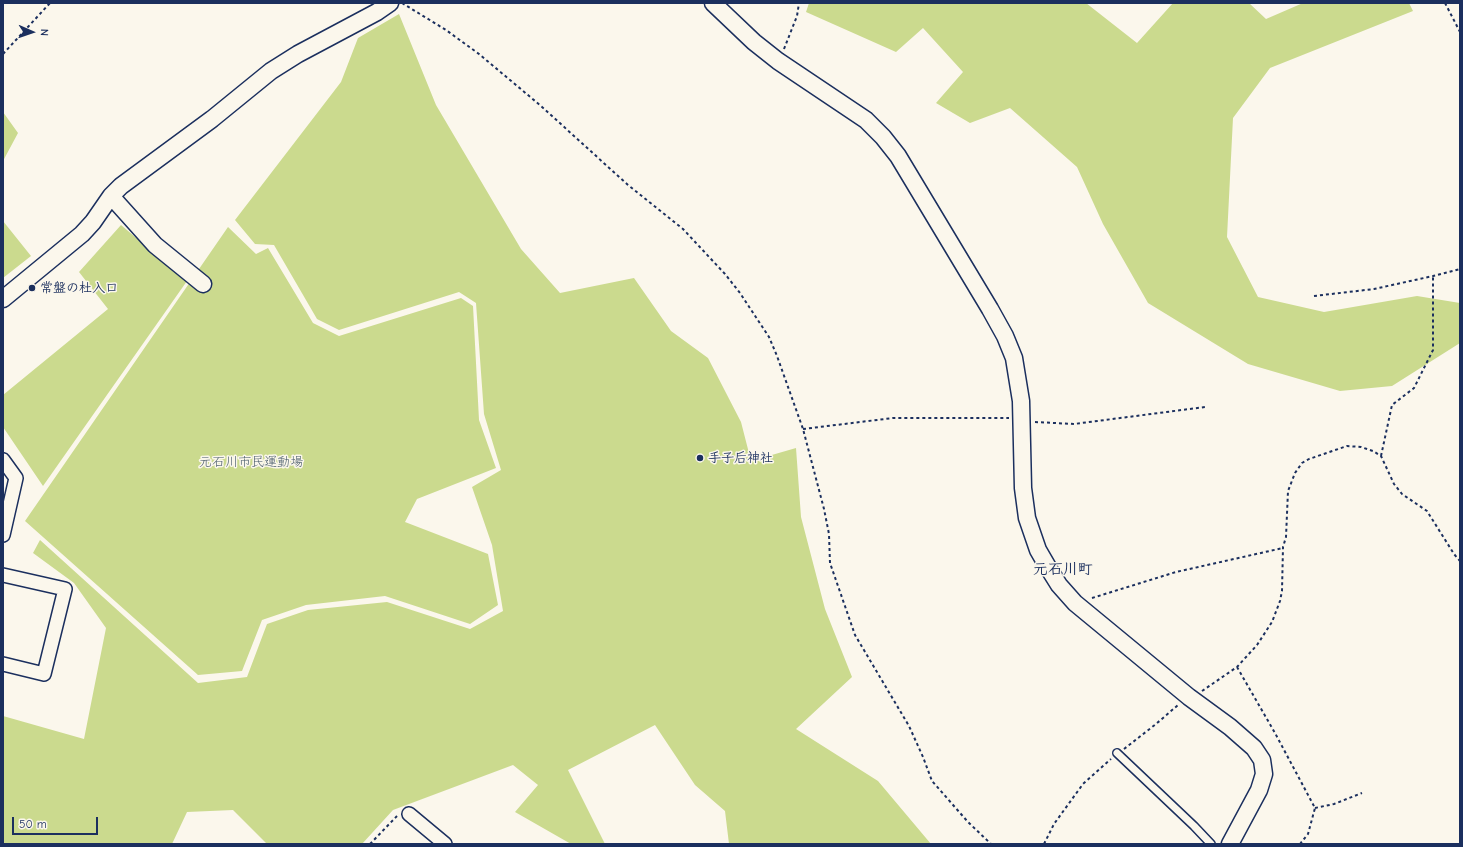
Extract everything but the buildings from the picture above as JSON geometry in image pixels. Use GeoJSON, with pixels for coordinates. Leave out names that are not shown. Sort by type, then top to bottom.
{"type":"FeatureCollection","features":[{"type":"Feature","properties":{"kind":"street"},"geometry":{"type":"LineString","coordinates":[[3,299],[82,234],[93,222],[111,196],[121,186],[212,119],[271,71],[298,54],[377,12],[390,3]]}},
{"type":"Feature","properties":{"kind":"street"},"geometry":{"type":"LineString","coordinates":[[713,3],[754,42],[778,62],[866,120],[883,137],[898,156],[1006,336],[1014,358],[1018,381],[1022,420],[1023,488],[1027,518],[1038,550],[1049,569],[1059,585],[1075,604],[1189,698],[1230,727],[1254,748],[1262,760],[1264,774],[1259,790],[1230,844]]}},
{"type":"Feature","properties":{"kind":"street"},"geometry":{"type":"LineString","coordinates":[[111,196],[155,245],[202,284]]}},
{"type":"Feature","properties":{"kind":"street"},"geometry":{"type":"LineString","coordinates":[[3,460],[16,478],[3,535]]}},
{"type":"Feature","properties":{"kind":"street"},"geometry":{"type":"LineString","coordinates":[[3,575],[65,589],[44,674],[3,664]]}},
{"type":"Feature","properties":{"kind":"street"},"geometry":{"type":"LineString","coordinates":[[409,814],[445,844]]}},
{"type":"Feature","properties":{"kind":"lane"},"geometry":{"type":"LineString","coordinates":[[1117,753],[1211,844]]}},
{"type":"Feature","properties":{"kind":"path"},"geometry":{"type":"LineString","coordinates":[[3,54],[50,3]]}},
{"type":"Feature","properties":{"kind":"path"},"geometry":{"type":"LineString","coordinates":[[402,3],[446,30],[479,54],[541,106],[628,185],[683,229],[740,293],[769,337],[803,429],[824,509],[829,534],[830,563],[855,635],[909,726],[932,781],[968,822],[991,844]]}},
{"type":"Feature","properties":{"kind":"path"},"geometry":{"type":"LineString","coordinates":[[778,62],[789,39],[797,16],[799,3]]}},
{"type":"Feature","properties":{"kind":"path"},"geometry":{"type":"LineString","coordinates":[[1445,3],[1460,32]]}},
{"type":"Feature","properties":{"kind":"path"},"geometry":{"type":"LineString","coordinates":[[1314,296],[1374,289],[1460,269]]}},
{"type":"Feature","properties":{"kind":"path"},"geometry":{"type":"LineString","coordinates":[[1381,456],[1392,405],[1414,388],[1433,350],[1433,276]]}},
{"type":"Feature","properties":{"kind":"path"},"geometry":{"type":"LineString","coordinates":[[803,429],[892,418],[1004,417],[1038,422],[1074,424],[1205,407]]}},
{"type":"Feature","properties":{"kind":"path"},"geometry":{"type":"LineString","coordinates":[[1044,844],[1054,824],[1083,784],[1117,753],[1189,698],[1207,688],[1237,667],[1257,645],[1272,622],[1280,601],[1282,591],[1283,548],[1286,537],[1288,491],[1295,473],[1302,463],[1309,459],[1347,446],[1361,447],[1373,451],[1381,456],[1394,484],[1402,494],[1427,511],[1460,561]]}},
{"type":"Feature","properties":{"kind":"path"},"geometry":{"type":"LineString","coordinates":[[1075,604],[1176,572],[1283,548]]}},
{"type":"Feature","properties":{"kind":"path"},"geometry":{"type":"LineString","coordinates":[[1237,667],[1275,733],[1315,808],[1308,834],[1300,844]]}},
{"type":"Feature","properties":{"kind":"path"},"geometry":{"type":"LineString","coordinates":[[1315,808],[1334,804],[1362,793]]}},
{"type":"Feature","properties":{"kind":"path"},"geometry":{"type":"LineString","coordinates":[[370,844],[399,814],[409,814]]}},
{"type":"Feature","properties":{"kind":"green space"},"geometry":{"type":"Polygon","coordinates":[[[809,3],[1086,3],[1137,43],[1173,3],[1249,3],[1266,19],[1303,3],[1409,3],[1413,11],[1270,68],[1233,118],[1227,237],[1258,297],[1324,312],[1417,296],[1460,303],[1460,343],[1392,386],[1340,391],[1248,364],[1148,303],[1103,224],[1077,167],[1010,108],[970,123],[936,103],[963,72],[923,28],[896,52],[806,12],[809,3]]]}},
{"type":"Feature","properties":{"kind":"green space"},"geometry":{"type":"Polygon","coordinates":[[[399,14],[436,105],[521,249],[560,293],[634,278],[671,331],[708,358],[741,422],[751,461],[796,448],[801,517],[825,609],[852,677],[796,729],[878,781],[931,844],[729,844],[725,811],[695,785],[655,725],[568,770],[605,844],[571,844],[515,812],[538,785],[513,765],[393,810],[362,844],[267,844],[233,810],[187,812],[172,844],[3,844],[3,716],[84,739],[106,628],[74,583],[33,553],[40,540],[198,683],[247,677],[267,624],[308,610],[387,602],[470,629],[503,611],[492,545],[472,487],[501,470],[484,414],[476,303],[459,292],[339,330],[317,319],[274,245],[255,244],[235,220],[341,82],[358,38],[399,14]]]}},
{"type":"Feature","properties":{"kind":"green space"},"geometry":{"type":"Polygon","coordinates":[[[3,112],[18,133],[3,161],[3,112]]]}},
{"type":"Feature","properties":{"kind":"green space"},"geometry":{"type":"Polygon","coordinates":[[[3,221],[31,256],[3,278],[3,221]]]}},
{"type":"Feature","properties":{"kind":"green space"},"geometry":{"type":"Polygon","coordinates":[[[121,225],[187,281],[43,486],[3,427],[3,395],[108,309],[79,272],[121,225]]]}},
{"type":"Feature","properties":{"kind":"green space","name":"元石川市民運動場"},"geometry":{"type":"Polygon","coordinates":[[[228,227],[256,254],[268,248],[313,323],[339,336],[461,298],[473,306],[479,420],[496,468],[417,499],[405,522],[488,554],[498,605],[470,624],[385,596],[306,605],[262,620],[242,671],[198,675],[25,521],[228,227]]]}},
{"type":"Feature","properties":{"kind":"place","name":"常盤の杜入口"},"geometry":{"type":"Point","coordinates":[32,288]}},
{"type":"Feature","properties":{"kind":"place","name":"手子后神社"},"geometry":{"type":"Point","coordinates":[700,458]}},
{"type":"Feature","properties":{"kind":"district","name":"元石川町"},"geometry":{"type":"Point","coordinates":[1063,570]}}]}
